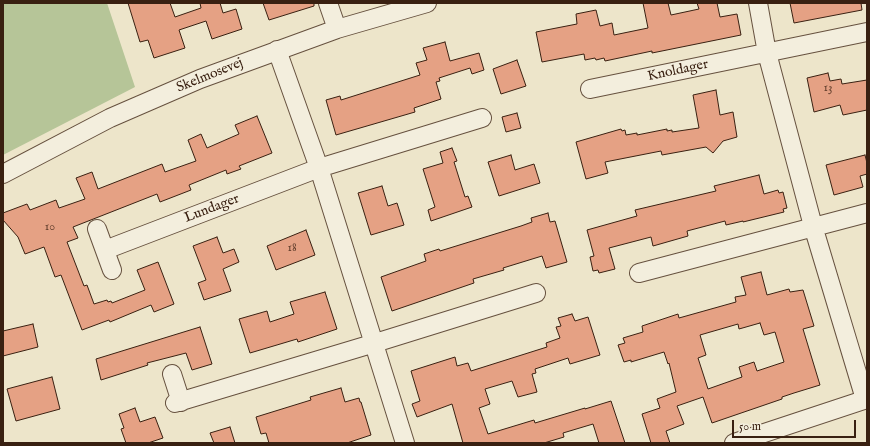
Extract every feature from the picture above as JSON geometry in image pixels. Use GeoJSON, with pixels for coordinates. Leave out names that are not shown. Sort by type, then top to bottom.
{"type":"FeatureCollection","features":[{"type":"Feature","properties":{"kind":"street"},"geometry":{"type":"LineString","coordinates":[[328,3],[337,29]]}},
{"type":"Feature","properties":{"kind":"street","name":"Skelmosevej"},"geometry":{"type":"LineString","coordinates":[[3,174],[110,118],[200,79],[337,29],[427,3]]}},
{"type":"Feature","properties":{"kind":"street"},"geometry":{"type":"LineString","coordinates":[[734,443],[866,399],[813,226],[767,52],[758,3]]}},
{"type":"Feature","properties":{"kind":"street","name":"Knoldager"},"geometry":{"type":"LineString","coordinates":[[590,89],[867,32]]}},
{"type":"Feature","properties":{"kind":"street"},"geometry":{"type":"LineString","coordinates":[[277,50],[319,168],[375,343],[405,443]]}},
{"type":"Feature","properties":{"kind":"street","name":"Lundager"},"geometry":{"type":"LineString","coordinates":[[105,250],[319,168],[482,118]]}},
{"type":"Feature","properties":{"kind":"street"},"geometry":{"type":"LineString","coordinates":[[639,273],[867,213]]}},
{"type":"Feature","properties":{"kind":"street"},"geometry":{"type":"LineString","coordinates":[[97,229],[112,270]]}},
{"type":"Feature","properties":{"kind":"street"},"geometry":{"type":"LineString","coordinates":[[172,374],[178,402],[536,293]]}},
{"type":"Feature","properties":{"kind":"green space"},"geometry":{"type":"Polygon","coordinates":[[[3,3],[107,3],[135,87],[3,155],[3,3]]]}},
{"type":"Feature","properties":{"kind":"building"},"geometry":{"type":"Polygon","coordinates":[[[128,3],[170,3],[175,17],[201,8],[200,3],[220,3],[223,13],[236,9],[242,29],[212,39],[206,21],[179,30],[185,48],[154,58],[148,40],[140,42],[128,3]]]}},
{"type":"Feature","properties":{"kind":"building"},"geometry":{"type":"Polygon","coordinates":[[[263,3],[314,3],[314,6],[269,20],[263,3]]]}},
{"type":"Feature","properties":{"kind":"building"},"geometry":{"type":"Polygon","coordinates":[[[643,3],[668,3],[671,15],[699,9],[697,3],[717,3],[720,17],[737,14],[741,35],[605,61],[604,58],[585,60],[584,54],[542,62],[536,32],[577,24],[576,14],[596,10],[600,26],[612,23],[614,35],[648,28],[643,3]]]}},
{"type":"Feature","properties":{"kind":"building"},"geometry":{"type":"Polygon","coordinates":[[[790,3],[861,3],[862,10],[794,23],[790,3]]]}},
{"type":"Feature","properties":{"kind":"building"},"geometry":{"type":"Polygon","coordinates":[[[445,42],[450,61],[479,53],[484,70],[472,74],[470,68],[439,78],[440,81],[436,82],[441,99],[414,108],[415,112],[336,135],[326,100],[340,96],[341,100],[420,75],[416,63],[427,60],[423,48],[445,42]]]}},
{"type":"Feature","properties":{"kind":"building"},"geometry":{"type":"Polygon","coordinates":[[[517,60],[526,86],[501,94],[493,69],[517,60]]]}},
{"type":"Feature","properties":{"kind":"building"},"geometry":{"type":"Polygon","coordinates":[[[828,73],[830,81],[841,79],[842,84],[867,80],[867,110],[843,115],[840,105],[814,112],[807,78],[828,73]]]}},
{"type":"Feature","properties":{"kind":"building"},"geometry":{"type":"Polygon","coordinates":[[[716,90],[720,115],[733,112],[737,137],[723,141],[713,153],[706,147],[662,155],[661,151],[605,162],[608,173],[586,179],[576,142],[621,129],[622,131],[625,130],[626,135],[637,133],[637,135],[667,129],[667,131],[672,130],[672,132],[699,128],[693,95],[716,90]]]}},
{"type":"Feature","properties":{"kind":"building"},"geometry":{"type":"Polygon","coordinates":[[[517,113],[521,128],[506,132],[502,117],[517,113]]]}},
{"type":"Feature","properties":{"kind":"building"},"geometry":{"type":"Polygon","coordinates":[[[257,116],[272,153],[239,166],[241,169],[227,174],[226,170],[189,185],[191,190],[160,202],[157,194],[73,227],[78,238],[67,242],[84,286],[87,285],[94,304],[107,300],[108,302],[111,301],[112,303],[145,290],[137,270],[158,262],[174,304],[154,312],[151,305],[110,322],[109,320],[82,330],[61,275],[55,277],[44,247],[25,254],[18,237],[3,220],[3,213],[27,204],[30,210],[56,200],[59,208],[85,199],[76,178],[92,172],[98,189],[162,164],[165,172],[196,161],[188,140],[201,134],[207,148],[239,134],[235,125],[257,116]]]}},
{"type":"Feature","properties":{"kind":"building"},"geometry":{"type":"Polygon","coordinates":[[[452,148],[457,161],[454,162],[465,197],[468,196],[472,207],[431,221],[428,210],[435,207],[423,169],[443,163],[440,152],[452,148]]]}},
{"type":"Feature","properties":{"kind":"building"},"geometry":{"type":"Polygon","coordinates":[[[511,155],[515,170],[534,164],[540,183],[499,196],[488,162],[511,155]]]}},
{"type":"Feature","properties":{"kind":"building"},"geometry":{"type":"Polygon","coordinates":[[[865,155],[867,174],[860,176],[863,187],[834,195],[826,165],[865,155]]]}},
{"type":"Feature","properties":{"kind":"building"},"geometry":{"type":"Polygon","coordinates":[[[759,175],[764,194],[778,190],[779,193],[783,192],[787,208],[783,209],[784,212],[726,225],[725,221],[687,231],[688,236],[653,246],[651,237],[609,248],[615,269],[599,273],[598,270],[593,271],[590,257],[594,256],[587,230],[637,216],[635,210],[716,191],[714,186],[759,175]]]}},
{"type":"Feature","properties":{"kind":"building"},"geometry":{"type":"Polygon","coordinates":[[[382,186],[388,206],[397,203],[404,225],[371,235],[358,193],[382,186]]]}},
{"type":"Feature","properties":{"kind":"building"},"geometry":{"type":"Polygon","coordinates":[[[548,213],[550,222],[555,221],[567,262],[546,268],[542,256],[503,268],[504,270],[473,279],[474,283],[392,311],[381,277],[426,261],[424,254],[439,249],[440,251],[521,226],[532,222],[531,218],[548,213]]]}},
{"type":"Feature","properties":{"kind":"building"},"geometry":{"type":"Polygon","coordinates":[[[306,230],[315,255],[276,270],[267,246],[306,230]]]}},
{"type":"Feature","properties":{"kind":"building"},"geometry":{"type":"Polygon","coordinates":[[[217,237],[223,253],[234,249],[239,262],[223,269],[231,291],[204,300],[198,283],[206,280],[193,246],[217,237]]]}},
{"type":"Feature","properties":{"kind":"building"},"geometry":{"type":"Polygon","coordinates":[[[761,272],[767,295],[789,289],[790,292],[803,290],[814,326],[803,329],[820,385],[782,397],[782,399],[712,423],[703,397],[677,406],[684,424],[666,431],[670,443],[651,443],[642,414],[660,408],[657,399],[676,392],[669,363],[668,364],[664,352],[631,362],[631,360],[624,362],[618,345],[625,343],[623,338],[643,332],[642,326],[678,314],[679,318],[736,302],[735,297],[746,295],[741,277],[761,272]],[[760,323],[739,329],[738,324],[700,335],[706,355],[698,358],[708,389],[742,377],[739,367],[754,362],[757,371],[784,362],[775,332],[764,335],[760,323]]]}},
{"type":"Feature","properties":{"kind":"building"},"geometry":{"type":"Polygon","coordinates":[[[325,292],[337,329],[298,342],[297,339],[250,353],[239,319],[267,311],[270,322],[294,314],[290,302],[325,292]]]}},
{"type":"Feature","properties":{"kind":"building"},"geometry":{"type":"Polygon","coordinates":[[[572,314],[575,321],[588,317],[600,355],[570,364],[568,358],[535,369],[536,373],[532,374],[537,392],[518,397],[512,381],[485,389],[490,404],[479,408],[488,434],[534,420],[535,423],[611,401],[625,443],[599,443],[593,424],[563,433],[564,437],[544,443],[463,443],[452,404],[417,417],[412,404],[420,401],[411,371],[455,357],[457,366],[468,363],[471,371],[547,347],[546,343],[560,338],[556,327],[561,326],[558,318],[572,314]]]}},
{"type":"Feature","properties":{"kind":"building"},"geometry":{"type":"Polygon","coordinates":[[[33,324],[38,347],[3,356],[3,331],[33,324]]]}},
{"type":"Feature","properties":{"kind":"building"},"geometry":{"type":"Polygon","coordinates":[[[200,327],[212,364],[192,370],[186,353],[147,363],[148,365],[101,380],[96,359],[200,327]]]}},
{"type":"Feature","properties":{"kind":"building"},"geometry":{"type":"Polygon","coordinates":[[[52,377],[60,409],[16,421],[7,389],[52,377]]]}},
{"type":"Feature","properties":{"kind":"building"},"geometry":{"type":"Polygon","coordinates":[[[341,388],[345,402],[359,398],[371,435],[347,443],[269,443],[266,433],[261,434],[256,417],[311,400],[310,397],[341,388]]]}},
{"type":"Feature","properties":{"kind":"building"},"geometry":{"type":"Polygon","coordinates":[[[135,408],[140,422],[155,417],[163,438],[148,443],[126,443],[121,429],[124,428],[119,414],[135,408]]]}},
{"type":"Feature","properties":{"kind":"building"},"geometry":{"type":"Polygon","coordinates":[[[230,427],[235,443],[214,443],[210,433],[230,427]]]}}]}
